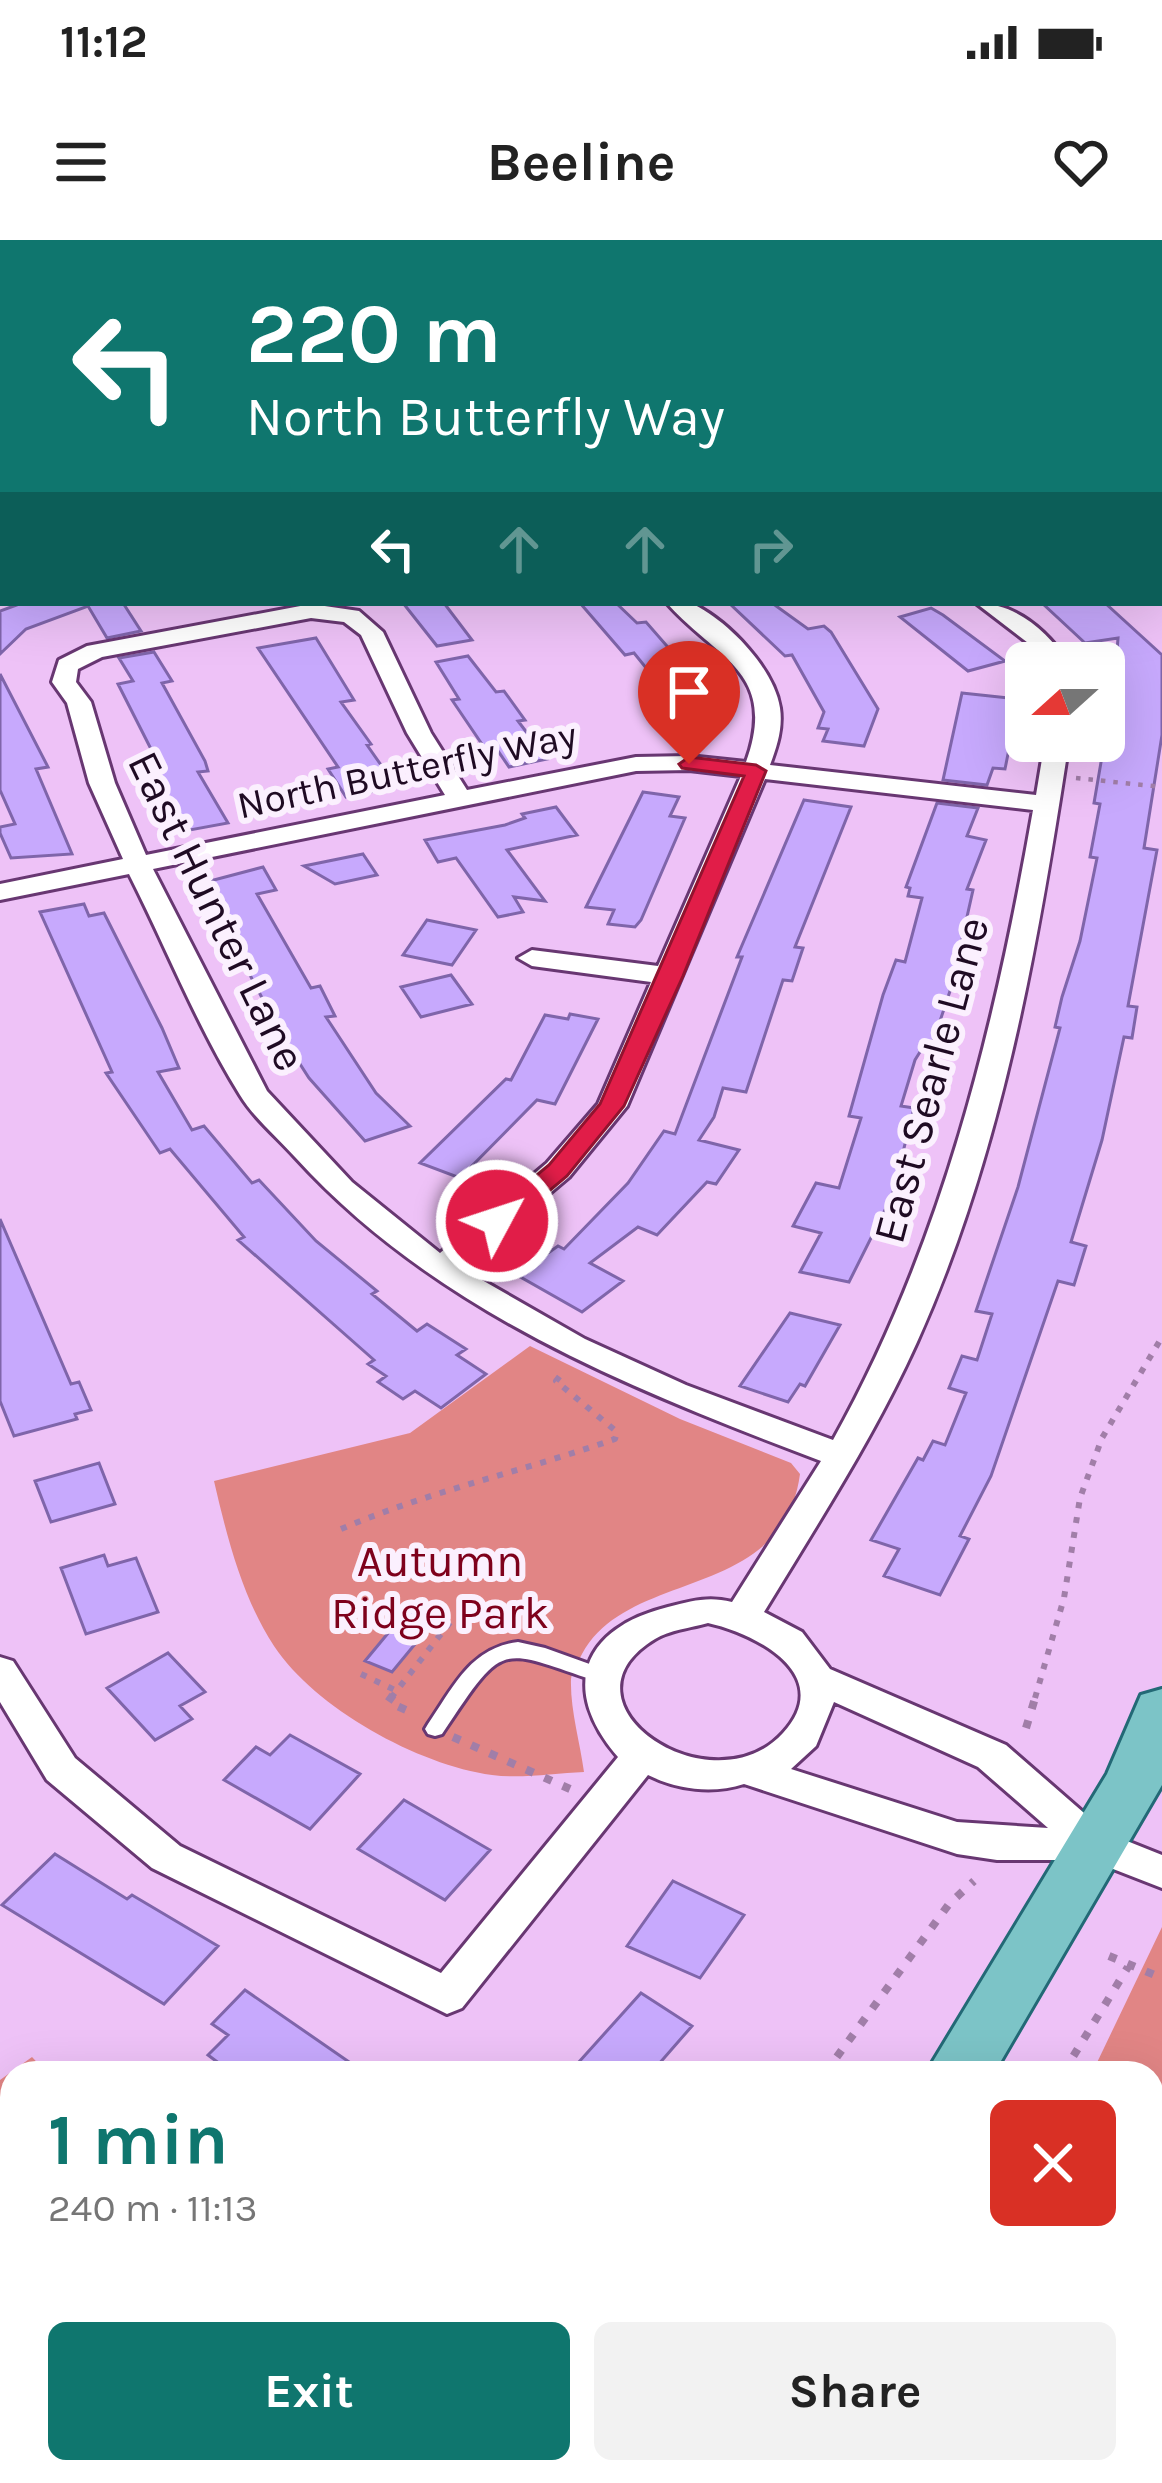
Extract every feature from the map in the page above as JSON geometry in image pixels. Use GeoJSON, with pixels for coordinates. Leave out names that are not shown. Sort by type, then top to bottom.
{"type":"FeatureCollection","features":[{"type":"Feature","properties":{"kind":"main road"},"geometry":{"type":"LineString","coordinates":[[965,2061],[1134,1781],[1162,1711]]}},
{"type":"Feature","properties":{"kind":"street"},"geometry":{"type":"LineString","coordinates":[[440,1269],[558,1170],[612,1106],[756,771],[769,726],[765,692],[746,660],[682,606]]}},
{"type":"Feature","properties":{"kind":"street"},"geometry":{"type":"LineString","coordinates":[[991,606],[1040,642]]}},
{"type":"Feature","properties":{"kind":"street","name":"East Hunter Lane"},"geometry":{"type":"LineString","coordinates":[[459,797],[419,734],[371,632],[351,616],[311,611],[95,651],[67,665],[64,682],[80,702],[102,783],[254,1095],[341,1189],[440,1269],[573,1347],[674,1393],[842,1456]]}},
{"type":"Feature","properties":{"kind":"street","name":"East Searle Lane"},"geometry":{"type":"LineString","coordinates":[[742,1615],[842,1456],[901,1340],[955,1207],[1013,991],[1054,762]]}},
{"type":"Feature","properties":{"kind":"street","name":"North Butterfly Way"},"geometry":{"type":"LineString","coordinates":[[0,892],[636,764],[689,764],[1047,804]]}},
{"type":"Feature","properties":{"kind":"street"},"geometry":{"type":"LineString","coordinates":[[532,958],[671,976]]}},
{"type":"Feature","properties":{"kind":"street"},"geometry":{"type":"LineString","coordinates":[[691,1612],[742,1615],[775,1630],[800,1651],[815,1678],[816,1706],[806,1733],[783,1756],[752,1771],[694,1775],[640,1756],[606,1720],[599,1694],[602,1676],[619,1643],[643,1624],[691,1612]]}},
{"type":"Feature","properties":{"kind":"street"},"geometry":{"type":"LineString","coordinates":[[0,1671],[61,1769],[166,1857],[447,1996],[640,1756]]}},
{"type":"Feature","properties":{"kind":"street"},"geometry":{"type":"LineString","coordinates":[[815,1678],[992,1756],[1093,1844],[1162,1872]]}},
{"type":"Feature","properties":{"kind":"street"},"geometry":{"type":"LineString","coordinates":[[752,1771],[957,1838],[997,1844],[1093,1844]]}},
{"type":"Feature","properties":{"kind":"lane"},"geometry":{"type":"LineString","coordinates":[[435,1729],[479,1663],[496,1649],[524,1649],[602,1676]]}},
{"type":"Feature","properties":{"kind":"path"},"geometry":{"type":"LineString","coordinates":[[1072,778],[1162,787]]}},
{"type":"Feature","properties":{"kind":"path"},"geometry":{"type":"LineString","coordinates":[[1026,1728],[1064,1598],[1080,1498],[1102,1438],[1144,1374],[1162,1336]]}},
{"type":"Feature","properties":{"kind":"path"},"geometry":{"type":"LineString","coordinates":[[341,1529],[416,1497],[544,1464],[614,1439],[617,1432],[556,1381],[562,1373]]}},
{"type":"Feature","properties":{"kind":"path"},"geometry":{"type":"LineString","coordinates":[[361,1674],[397,1690]]}},
{"type":"Feature","properties":{"kind":"path"},"geometry":{"type":"LineString","coordinates":[[834,2061],[949,1904],[974,1881]]}},
{"type":"Feature","properties":{"kind":"path"},"geometry":{"type":"LineString","coordinates":[[1109,1956],[1162,1978]]}},
{"type":"Feature","properties":{"kind":"path"},"geometry":{"type":"LineString","coordinates":[[1070,2061],[1128,1967]]}},
{"type":"Feature","properties":{"kind":"green space","name":"Autumn Ridge Park"},"geometry":{"type":"Polygon","coordinates":[[[530,1346],[680,1419],[791,1463],[800,1474],[788,1515],[765,1544],[736,1564],[634,1607],[604,1627],[582,1654],[571,1690],[584,1772],[503,1776],[463,1769],[401,1746],[341,1711],[292,1669],[274,1646],[244,1587],[214,1481],[410,1433],[530,1346]]]}},
{"type":"Feature","properties":{"kind":"green space"},"geometry":{"type":"Polygon","coordinates":[[[1162,1927],[1162,2061],[1098,2061],[1162,1927]]]}},
{"type":"Feature","properties":{"kind":"building"},"geometry":{"type":"Polygon","coordinates":[[[14,606],[88,606],[26,629],[0,654],[0,611],[14,606]]]}},
{"type":"Feature","properties":{"kind":"building"},"geometry":{"type":"Polygon","coordinates":[[[88,606],[125,606],[141,631],[107,638],[88,606]]]}},
{"type":"Feature","properties":{"kind":"building"},"geometry":{"type":"Polygon","coordinates":[[[405,606],[446,606],[472,640],[437,646],[405,606]]]}},
{"type":"Feature","properties":{"kind":"building"},"geometry":{"type":"Polygon","coordinates":[[[583,606],[619,606],[637,623],[646,622],[673,653],[693,661],[718,692],[718,728],[683,729],[677,681],[659,684],[634,653],[625,655],[583,606]]]}},
{"type":"Feature","properties":{"kind":"building"},"geometry":{"type":"Polygon","coordinates":[[[732,606],[776,606],[808,629],[824,626],[831,632],[878,709],[864,746],[823,741],[828,729],[818,728],[824,712],[792,655],[785,656],[732,606]]]}},
{"type":"Feature","properties":{"kind":"building"},"geometry":{"type":"Polygon","coordinates":[[[1045,606],[1108,606],[1162,655],[1162,735],[1144,848],[1157,850],[1128,1006],[1137,1007],[1132,1038],[1124,1037],[1102,1140],[1071,1242],[1086,1246],[1074,1285],[1058,1281],[991,1476],[960,1536],[969,1539],[940,1595],[884,1576],[899,1549],[871,1540],[918,1458],[923,1460],[933,1441],[945,1445],[966,1393],[949,1388],[962,1356],[977,1360],[992,1314],[976,1311],[1018,1187],[1060,1028],[1055,1027],[1062,997],[1080,941],[1097,858],[1090,857],[1100,804],[1094,803],[1101,762],[1125,762],[1125,642],[1118,642],[1118,638],[1084,642],[1045,606]]]}},
{"type":"Feature","properties":{"kind":"building"},"geometry":{"type":"Polygon","coordinates":[[[931,608],[1005,661],[968,671],[900,617],[931,608]]]}},
{"type":"Feature","properties":{"kind":"building"},"geometry":{"type":"Polygon","coordinates":[[[316,638],[354,700],[341,702],[371,744],[367,745],[388,775],[381,776],[389,788],[346,797],[328,769],[338,767],[258,648],[316,638]]]}},
{"type":"Feature","properties":{"kind":"building"},"geometry":{"type":"Polygon","coordinates":[[[154,652],[172,681],[162,683],[205,761],[208,771],[198,772],[228,823],[190,830],[173,812],[144,757],[154,755],[118,684],[133,681],[119,658],[154,652]]]}},
{"type":"Feature","properties":{"kind":"building"},"geometry":{"type":"Polygon","coordinates":[[[468,656],[496,692],[504,691],[525,720],[518,721],[547,759],[509,767],[498,751],[488,753],[452,700],[459,699],[436,662],[468,656]]]}},
{"type":"Feature","properties":{"kind":"building"},"geometry":{"type":"Polygon","coordinates":[[[0,674],[48,767],[36,769],[72,854],[11,858],[0,833],[0,827],[15,824],[0,790],[0,674]]]}},
{"type":"Feature","properties":{"kind":"building"},"geometry":{"type":"Polygon","coordinates":[[[962,693],[1005,698],[1005,769],[993,768],[987,785],[943,780],[962,693]]]}},
{"type":"Feature","properties":{"kind":"building"},"geometry":{"type":"Polygon","coordinates":[[[643,792],[679,797],[670,816],[685,818],[641,920],[635,927],[608,924],[614,910],[586,907],[643,792]]]}},
{"type":"Feature","properties":{"kind":"building"},"geometry":{"type":"Polygon","coordinates":[[[804,800],[851,807],[795,947],[803,948],[792,981],[783,980],[746,1092],[723,1088],[714,1117],[699,1140],[739,1150],[716,1184],[707,1182],[657,1235],[638,1227],[590,1263],[623,1281],[582,1312],[517,1275],[558,1246],[564,1249],[628,1183],[664,1131],[675,1134],[742,957],[737,957],[804,800]]]}},
{"type":"Feature","properties":{"kind":"building"},"geometry":{"type":"Polygon","coordinates":[[[937,803],[978,808],[967,836],[986,840],[967,889],[973,890],[951,988],[932,1045],[925,1044],[915,1060],[901,1106],[914,1108],[892,1196],[849,1282],[800,1272],[821,1233],[793,1226],[816,1183],[839,1188],[861,1118],[849,1116],[883,995],[896,960],[905,962],[922,898],[908,896],[910,888],[906,887],[937,803]]]}},
{"type":"Feature","properties":{"kind":"building"},"geometry":{"type":"Polygon","coordinates":[[[556,807],[577,835],[507,850],[545,901],[514,897],[523,912],[498,917],[456,858],[438,862],[425,840],[505,825],[525,818],[522,814],[556,807]]]}},
{"type":"Feature","properties":{"kind":"building"},"geometry":{"type":"Polygon","coordinates":[[[363,854],[377,875],[335,884],[304,866],[363,854]]]}},
{"type":"Feature","properties":{"kind":"building"},"geometry":{"type":"Polygon","coordinates":[[[263,867],[276,890],[257,894],[311,988],[320,986],[335,1016],[326,1017],[376,1093],[410,1126],[365,1141],[309,1078],[282,1036],[239,954],[245,952],[210,881],[263,867]]]}},
{"type":"Feature","properties":{"kind":"building"},"geometry":{"type":"Polygon","coordinates":[[[84,904],[89,916],[104,913],[162,1028],[179,1068],[158,1072],[192,1130],[204,1126],[252,1183],[259,1180],[316,1241],[377,1291],[372,1294],[417,1331],[427,1324],[466,1349],[457,1355],[486,1374],[441,1408],[415,1391],[403,1399],[378,1382],[386,1376],[368,1364],[374,1360],[238,1240],[244,1237],[170,1149],[160,1153],[106,1073],[112,1072],[40,912],[84,904]]]}},
{"type":"Feature","properties":{"kind":"building"},"geometry":{"type":"Polygon","coordinates":[[[427,920],[476,930],[452,965],[403,955],[427,920]]]}},
{"type":"Feature","properties":{"kind":"building"},"geometry":{"type":"Polygon","coordinates":[[[451,975],[472,1004],[421,1017],[401,987],[451,975]]]}},
{"type":"Feature","properties":{"kind":"building"},"geometry":{"type":"Polygon","coordinates":[[[570,1014],[598,1019],[555,1104],[537,1100],[460,1178],[420,1163],[506,1079],[511,1080],[545,1015],[568,1019],[570,1014]]]}},
{"type":"Feature","properties":{"kind":"building"},"geometry":{"type":"Polygon","coordinates":[[[0,1219],[71,1384],[79,1382],[91,1410],[75,1414],[77,1419],[14,1436],[0,1401],[0,1219]]]}},
{"type":"Feature","properties":{"kind":"building"},"geometry":{"type":"Polygon","coordinates":[[[790,1313],[840,1325],[805,1386],[800,1384],[788,1402],[740,1386],[790,1313]]]}},
{"type":"Feature","properties":{"kind":"building"},"geometry":{"type":"Polygon","coordinates":[[[99,1463],[115,1504],[51,1522],[35,1481],[99,1463]]]}},
{"type":"Feature","properties":{"kind":"building"},"geometry":{"type":"Polygon","coordinates":[[[104,1555],[108,1566],[136,1558],[158,1612],[86,1634],[61,1568],[104,1555]]]}},
{"type":"Feature","properties":{"kind":"building"},"geometry":{"type":"Polygon","coordinates":[[[413,1603],[439,1615],[392,1672],[365,1661],[413,1603]]]}},
{"type":"Feature","properties":{"kind":"building"},"geometry":{"type":"Polygon","coordinates":[[[168,1653],[205,1692],[180,1706],[192,1719],[155,1740],[107,1688],[168,1653]]]}},
{"type":"Feature","properties":{"kind":"building"},"geometry":{"type":"Polygon","coordinates":[[[290,1735],[360,1774],[310,1829],[224,1780],[256,1747],[270,1755],[290,1735]]]}},
{"type":"Feature","properties":{"kind":"building"},"geometry":{"type":"Polygon","coordinates":[[[404,1800],[490,1850],[445,1900],[358,1849],[404,1800]]]}},
{"type":"Feature","properties":{"kind":"building"},"geometry":{"type":"Polygon","coordinates":[[[55,1854],[127,1899],[132,1895],[218,1946],[164,2004],[2,1905],[55,1854]]]}},
{"type":"Feature","properties":{"kind":"building"},"geometry":{"type":"Polygon","coordinates":[[[673,1881],[744,1915],[700,1978],[627,1946],[673,1881]]]}},
{"type":"Feature","properties":{"kind":"building"},"geometry":{"type":"Polygon","coordinates":[[[245,1990],[348,2061],[216,2061],[208,2055],[228,2035],[212,2024],[245,1990]]]}},
{"type":"Feature","properties":{"kind":"building"},"geometry":{"type":"Polygon","coordinates":[[[641,1993],[692,2026],[661,2061],[580,2061],[641,1993]]]}},
{"type":"Feature","properties":{"kind":"route"},"geometry":{"type":"LineString","coordinates":[[497,1221],[558,1170],[612,1106],[756,771],[689,764]]}}]}
